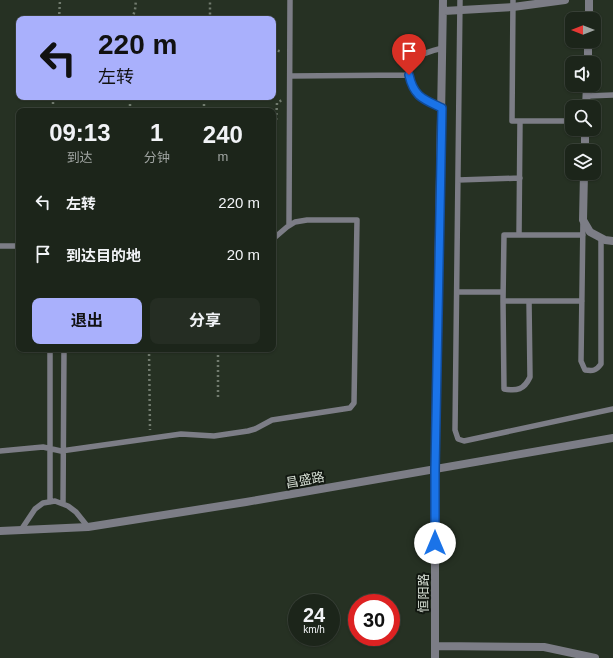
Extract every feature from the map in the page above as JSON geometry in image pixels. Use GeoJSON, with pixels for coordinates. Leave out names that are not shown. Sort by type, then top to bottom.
{"type":"FeatureCollection","features":[{"type":"Feature","properties":{"kind":"street","name":"恒阳路"},"geometry":{"type":"LineString","coordinates":[[435,658],[435,470],[444,0]]}},
{"type":"Feature","properties":{"kind":"street"},"geometry":{"type":"LineString","coordinates":[[444,11],[565,0]]}},
{"type":"Feature","properties":{"kind":"street"},"geometry":{"type":"LineString","coordinates":[[589,0],[589,12]]}},
{"type":"Feature","properties":{"kind":"street"},"geometry":{"type":"LineString","coordinates":[[587,92],[587,100]]}},
{"type":"Feature","properties":{"kind":"street"},"geometry":{"type":"LineString","coordinates":[[584,180],[583,220],[590,232],[605,240],[613,241]]}},
{"type":"Feature","properties":{"kind":"street","name":"昌盛路"},"geometry":{"type":"LineString","coordinates":[[0,531],[88,527],[435,470],[613,438]]}},
{"type":"Feature","properties":{"kind":"street"},"geometry":{"type":"LineString","coordinates":[[435,646],[544,647],[595,658]]}},
{"type":"Feature","properties":{"kind":"lane"},"geometry":{"type":"LineString","coordinates":[[289,225],[290,0]]}},
{"type":"Feature","properties":{"kind":"lane"},"geometry":{"type":"LineString","coordinates":[[460,0],[455,430],[458,439],[464,441],[613,410]]}},
{"type":"Feature","properties":{"kind":"lane"},"geometry":{"type":"LineString","coordinates":[[513,4],[512,120],[565,121]]}},
{"type":"Feature","properties":{"kind":"lane"},"geometry":{"type":"LineString","coordinates":[[442,108],[424,100],[416,93],[411,84],[409,75],[411,64],[418,56],[443,48]]}},
{"type":"Feature","properties":{"kind":"lane"},"geometry":{"type":"LineString","coordinates":[[290,76],[409,75]]}},
{"type":"Feature","properties":{"kind":"lane"},"geometry":{"type":"LineString","coordinates":[[587,96],[613,95]]}},
{"type":"Feature","properties":{"kind":"lane"},"geometry":{"type":"LineString","coordinates":[[519,235],[520,121]]}},
{"type":"Feature","properties":{"kind":"lane"},"geometry":{"type":"LineString","coordinates":[[458,180],[520,178]]}},
{"type":"Feature","properties":{"kind":"lane"},"geometry":{"type":"LineString","coordinates":[[0,451],[43,447],[63,451],[181,434],[214,436],[248,431],[272,420],[350,408],[354,403],[357,220],[307,220],[295,222],[286,226],[276,236]]}},
{"type":"Feature","properties":{"kind":"lane"},"geometry":{"type":"LineString","coordinates":[[583,220],[581,361],[585,370],[592,371],[598,368],[601,364],[601,238]]}},
{"type":"Feature","properties":{"kind":"lane"},"geometry":{"type":"LineString","coordinates":[[529,301],[530,377],[526,385],[522,388],[508,390],[504,389],[504,235],[583,235]]}},
{"type":"Feature","properties":{"kind":"lane"},"geometry":{"type":"LineString","coordinates":[[0,246],[16,246]]}},
{"type":"Feature","properties":{"kind":"lane"},"geometry":{"type":"LineString","coordinates":[[457,292],[503,292]]}},
{"type":"Feature","properties":{"kind":"lane"},"geometry":{"type":"LineString","coordinates":[[503,301],[582,301]]}},
{"type":"Feature","properties":{"kind":"lane"},"geometry":{"type":"LineString","coordinates":[[50,352],[50,502]]}},
{"type":"Feature","properties":{"kind":"lane"},"geometry":{"type":"LineString","coordinates":[[62,504],[64,352]]}},
{"type":"Feature","properties":{"kind":"lane"},"geometry":{"type":"LineString","coordinates":[[21,530],[35,510],[43,503],[55,501],[68,506],[76,512],[88,527]]}},
{"type":"Feature","properties":{"kind":"path"},"geometry":{"type":"LineString","coordinates":[[59,16],[60,0]]}},
{"type":"Feature","properties":{"kind":"path"},"geometry":{"type":"LineString","coordinates":[[133,16],[136,10],[136,0]]}},
{"type":"Feature","properties":{"kind":"path"},"geometry":{"type":"LineString","coordinates":[[210,0],[210,16]]}},
{"type":"Feature","properties":{"kind":"path"},"geometry":{"type":"LineString","coordinates":[[149,352],[150,438]]}},
{"type":"Feature","properties":{"kind":"path"},"geometry":{"type":"LineString","coordinates":[[218,352],[218,397]]}},
{"type":"Feature","properties":{"kind":"route"},"geometry":{"type":"LineString","coordinates":[[409,75],[411,84],[416,93],[424,100],[442,108],[435,543]]}}]}
